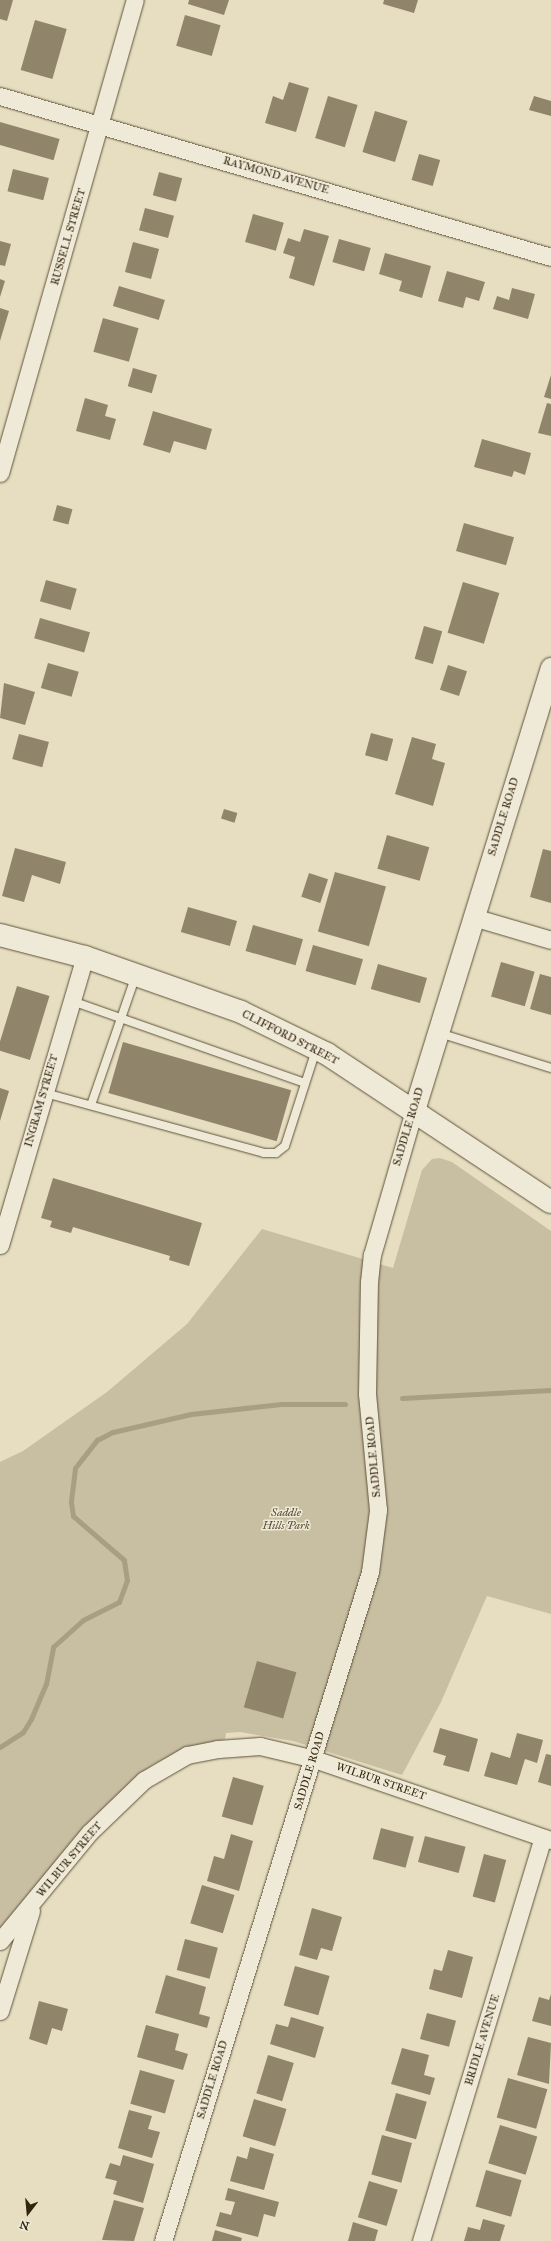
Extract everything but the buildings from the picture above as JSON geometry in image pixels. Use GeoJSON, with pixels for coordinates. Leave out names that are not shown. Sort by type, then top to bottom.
{"type":"FeatureCollection","features":[{"type":"Feature","properties":{"kind":"main road","name":"CLIFFORD STREET"},"geometry":{"type":"LineString","coordinates":[[0,935],[85,957],[241,1012],[316,1049],[414,1110],[551,1202]]}},
{"type":"Feature","properties":{"kind":"street","name":"RUSSELL STREET"},"geometry":{"type":"LineString","coordinates":[[0,473],[100,126],[134,0]]}},
{"type":"Feature","properties":{"kind":"street","name":"RAYMOND AVENUE"},"geometry":{"type":"LineString","coordinates":[[0,96],[551,257]]}},
{"type":"Feature","properties":{"kind":"street","name":"SADDLE ROAD"},"geometry":{"type":"LineString","coordinates":[[163,2241],[314,1760],[370,1572],[378,1510],[367,1387],[368,1282],[372,1255],[414,1110],[551,668]]}},
{"type":"Feature","properties":{"kind":"street"},"geometry":{"type":"LineString","coordinates":[[473,917],[551,940]]}},
{"type":"Feature","properties":{"kind":"street","name":"INGRAM STREET"},"geometry":{"type":"LineString","coordinates":[[0,1245],[85,957]]}},
{"type":"Feature","properties":{"kind":"street","name":"WILBUR STREET"},"geometry":{"type":"LineString","coordinates":[[0,1941],[32,1905],[90,1832],[144,1780],[187,1755],[239,1745],[260,1746],[314,1760],[547,1839]]}},
{"type":"Feature","properties":{"kind":"street","name":"BRIDLE AVENUE"},"geometry":{"type":"LineString","coordinates":[[421,2241],[547,1839]]}},
{"type":"Feature","properties":{"kind":"street"},"geometry":{"type":"LineString","coordinates":[[0,2011],[32,1905]]}},
{"type":"Feature","properties":{"kind":"lane"},"geometry":{"type":"LineString","coordinates":[[91,1105],[118,1018],[136,974]]}},
{"type":"Feature","properties":{"kind":"lane"},"geometry":{"type":"LineString","coordinates":[[72,1002],[305,1083]]}},
{"type":"Feature","properties":{"kind":"lane"},"geometry":{"type":"LineString","coordinates":[[438,1033],[551,1068]]}},
{"type":"Feature","properties":{"kind":"lane"},"geometry":{"type":"LineString","coordinates":[[45,1093],[264,1153],[276,1153],[285,1146],[316,1049]]}},
{"type":"Feature","properties":{"kind":"green space","name":"Saddle Hills Park"},"geometry":{"type":"Polygon","coordinates":[[[440,1158],[452,1162],[551,1231],[551,1614],[487,1596],[441,1702],[402,1775],[293,1741],[240,1732],[226,1733],[225,1739],[194,1747],[156,1763],[138,1775],[87,1826],[0,1929],[0,1462],[23,1451],[107,1392],[187,1324],[262,1229],[393,1268],[422,1170],[432,1159],[440,1158]]]}},
{"type":"Feature","properties":{"kind":"waterway"},"geometry":{"type":"LineString","coordinates":[[402,1398],[551,1390]]}},
{"type":"Feature","properties":{"kind":"waterway"},"geometry":{"type":"LineString","coordinates":[[0,1747],[23,1732],[31,1719],[46,1684],[53,1647],[83,1620],[119,1602],[127,1580],[124,1560],[73,1516],[71,1501],[75,1468],[97,1440],[113,1432],[191,1414],[281,1404],[345,1404]]}}]}
